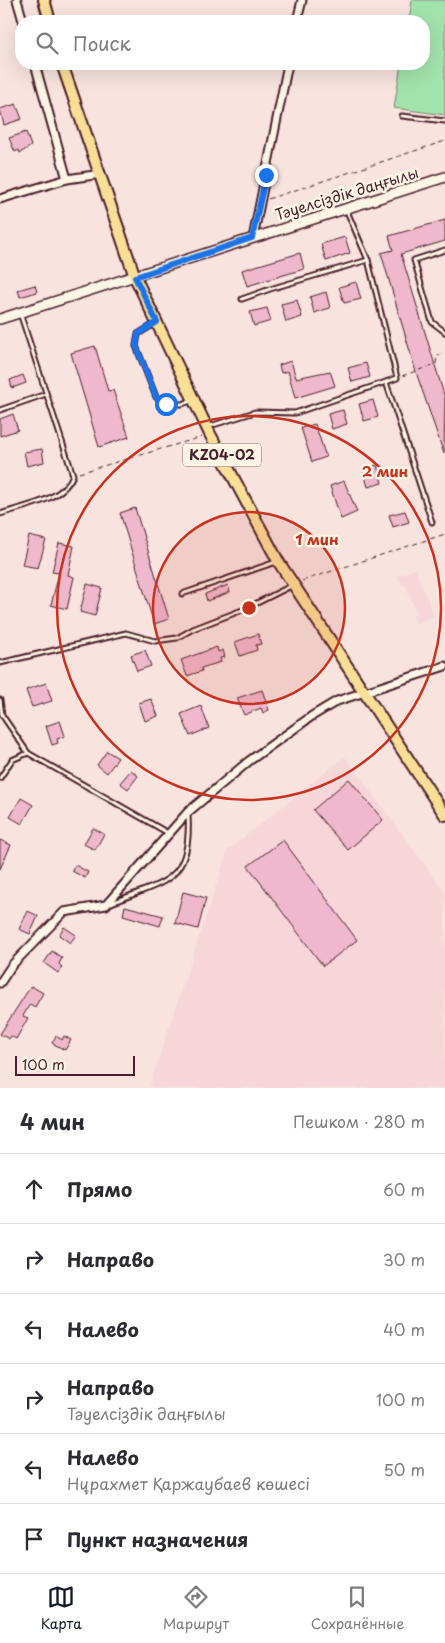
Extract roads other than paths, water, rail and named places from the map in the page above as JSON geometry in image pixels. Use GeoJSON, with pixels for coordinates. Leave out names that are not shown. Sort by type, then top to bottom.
{"type":"FeatureCollection","features":[{"type":"Feature","properties":{"kind":"main road"},"geometry":{"type":"LineString","coordinates":[[44,0],[48,15]]}},
{"type":"Feature","properties":{"kind":"main road","name":"KZ04-02"},"geometry":{"type":"LineString","coordinates":[[64,70],[135,277],[208,430],[278,561],[362,692],[445,815]]}},
{"type":"Feature","properties":{"kind":"street"},"geometry":{"type":"LineString","coordinates":[[18,0],[22,15]]}},
{"type":"Feature","properties":{"kind":"street"},"geometry":{"type":"LineString","coordinates":[[298,15],[302,0]]}},
{"type":"Feature","properties":{"kind":"street"},"geometry":{"type":"LineString","coordinates":[[37,70],[67,179]]}},
{"type":"Feature","properties":{"kind":"street"},"geometry":{"type":"LineString","coordinates":[[252,238],[287,70]]}},
{"type":"Feature","properties":{"kind":"street"},"geometry":{"type":"LineString","coordinates":[[0,199],[67,179],[101,174]]}},
{"type":"Feature","properties":{"kind":"street","name":"Тәуелсіздік даңғылы"},"geometry":{"type":"LineString","coordinates":[[0,319],[445,177]]}},
{"type":"Feature","properties":{"kind":"street"},"geometry":{"type":"LineString","coordinates":[[0,982],[12,965],[64,912],[106,905],[188,812],[250,761],[312,716],[338,701],[445,666]]}},
{"type":"Feature","properties":{"kind":"lane"},"geometry":{"type":"LineString","coordinates":[[402,116],[445,122]]}},
{"type":"Feature","properties":{"kind":"lane"},"geometry":{"type":"LineString","coordinates":[[208,430],[255,412],[295,413],[397,378],[368,260],[346,208]]}},
{"type":"Feature","properties":{"kind":"lane"},"geometry":{"type":"LineString","coordinates":[[445,250],[414,260],[432,322],[445,332]]}},
{"type":"Feature","properties":{"kind":"lane"},"geometry":{"type":"LineString","coordinates":[[242,299],[368,260]]}},
{"type":"Feature","properties":{"kind":"lane"},"geometry":{"type":"LineString","coordinates":[[0,514],[56,495],[65,490],[73,475],[20,313]]}},
{"type":"Feature","properties":{"kind":"lane"},"geometry":{"type":"LineString","coordinates":[[157,322],[138,334],[136,346],[156,397],[166,404],[182,404],[194,400]]}},
{"type":"Feature","properties":{"kind":"lane"},"geometry":{"type":"LineString","coordinates":[[386,382],[432,522]]}},
{"type":"Feature","properties":{"kind":"lane"},"geometry":{"type":"LineString","coordinates":[[0,410],[46,394]]}},
{"type":"Feature","properties":{"kind":"lane"},"geometry":{"type":"LineString","coordinates":[[182,594],[278,561]]}},
{"type":"Feature","properties":{"kind":"lane"},"geometry":{"type":"LineString","coordinates":[[0,663],[126,633],[155,641],[177,638],[192,629],[245,609],[294,584]]}},
{"type":"Feature","properties":{"kind":"lane"},"geometry":{"type":"LineString","coordinates":[[0,700],[2,715],[28,753],[169,834]]}},
{"type":"Feature","properties":{"kind":"lane"},"geometry":{"type":"LineString","coordinates":[[0,778],[12,760],[28,753]]}},
{"type":"Feature","properties":{"kind":"lane"},"geometry":{"type":"LineString","coordinates":[[106,905],[171,878],[188,852],[188,812]]}}]}
